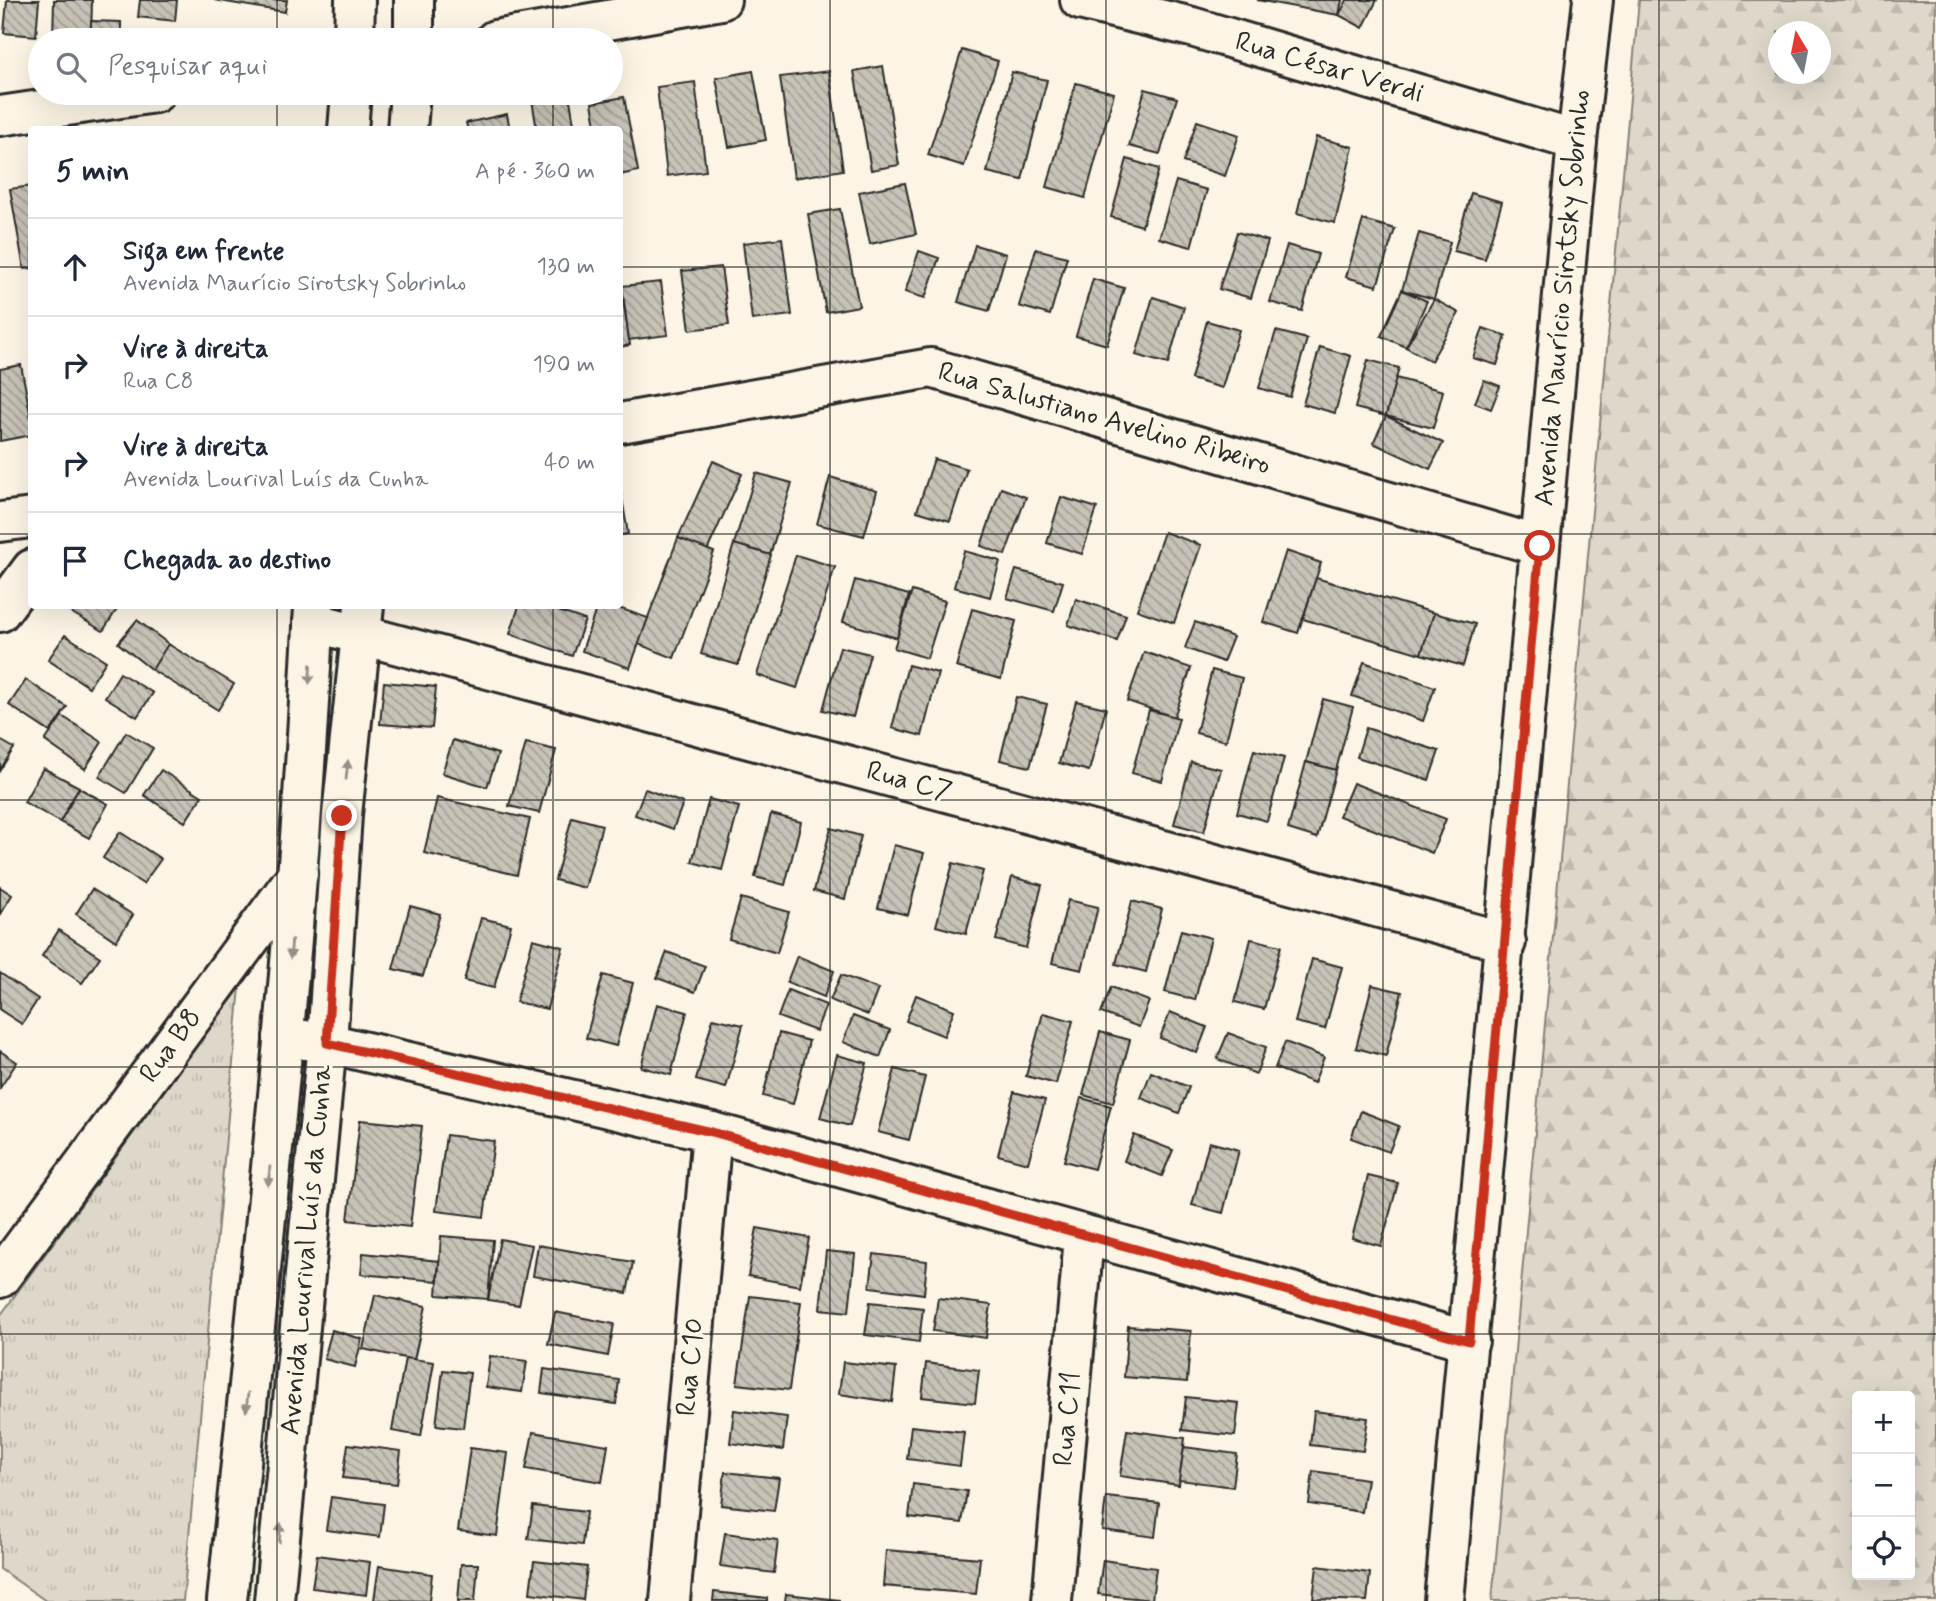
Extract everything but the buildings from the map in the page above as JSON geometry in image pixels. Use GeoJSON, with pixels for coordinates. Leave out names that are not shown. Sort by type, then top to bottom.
{"type":"FeatureCollection","features":[{"type":"Feature","properties":{"kind":"street"},"geometry":{"type":"LineString","coordinates":[[354,28],[355,0]]}},
{"type":"Feature","properties":{"kind":"street"},"geometry":{"type":"LineString","coordinates":[[414,0],[414,28]]}},
{"type":"Feature","properties":{"kind":"street"},"geometry":{"type":"LineString","coordinates":[[563,28],[721,0]]}},
{"type":"Feature","properties":{"kind":"street","name":"Rua César Verdi"},"geometry":{"type":"LineString","coordinates":[[1080,0],[1194,14],[1577,141]]}},
{"type":"Feature","properties":{"kind":"street","name":"Avenida Maurício Sirotsky Sobrinho"},"geometry":{"type":"LineString","coordinates":[[1444,1601],[1577,141],[1593,0]]}},
{"type":"Feature","properties":{"kind":"street"},"geometry":{"type":"LineString","coordinates":[[0,116],[74,105]]}},
{"type":"Feature","properties":{"kind":"street"},"geometry":{"type":"LineString","coordinates":[[348,126],[350,105]]}},
{"type":"Feature","properties":{"kind":"street"},"geometry":{"type":"LineString","coordinates":[[407,126],[409,105]]}},
{"type":"Feature","properties":{"kind":"street","name":"Rua Salustiano Avelino Ribeiro"},"geometry":{"type":"LineString","coordinates":[[623,422],[932,368],[1540,546]]}},
{"type":"Feature","properties":{"kind":"street"},"geometry":{"type":"LineString","coordinates":[[0,522],[28,518]]}},
{"type":"Feature","properties":{"kind":"street"},"geometry":{"type":"LineString","coordinates":[[0,611],[28,574]]}},
{"type":"Feature","properties":{"kind":"street","name":"Rua C7"},"geometry":{"type":"LineString","coordinates":[[314,614],[363,620],[1506,942]]}},
{"type":"Feature","properties":{"kind":"street","name":"Avenida Lourival Luís da Cunha"},"geometry":{"type":"LineString","coordinates":[[227,1601],[283,1037],[297,875],[314,614]]}},
{"type":"Feature","properties":{"kind":"street","name":"Avenida Lourival Luís da Cunha"},"geometry":{"type":"LineString","coordinates":[[274,1601],[327,1043],[342,816],[363,620]]}},
{"type":"Feature","properties":{"kind":"street","name":"Rua B8"},"geometry":{"type":"LineString","coordinates":[[0,1278],[342,816]]}},
{"type":"Feature","properties":{"kind":"street"},"geometry":{"type":"LineString","coordinates":[[283,1037],[327,1043],[712,1132],[1084,1237],[1469,1341]]}},
{"type":"Feature","properties":{"kind":"street","name":"Rua C10"},"geometry":{"type":"LineString","coordinates":[[670,1601],[712,1132]]}},
{"type":"Feature","properties":{"kind":"street","name":"Rua C11"},"geometry":{"type":"LineString","coordinates":[[1052,1601],[1084,1237]]}},
{"type":"Feature","properties":{"kind":"green space"},"geometry":{"type":"Polygon","coordinates":[[[1639,0],[1936,0],[1936,1601],[1492,1601],[1639,0]]]}},
{"type":"Feature","properties":{"kind":"green space"},"geometry":{"type":"Polygon","coordinates":[[[240,987],[183,1601],[46,1601],[0,1569],[0,1316],[240,987]]]}},
{"type":"Feature","properties":{"kind":"route"},"geometry":{"type":"LineString","coordinates":[[342,816],[327,1043],[712,1132],[1084,1237],[1469,1341],[1540,546]]}}]}
